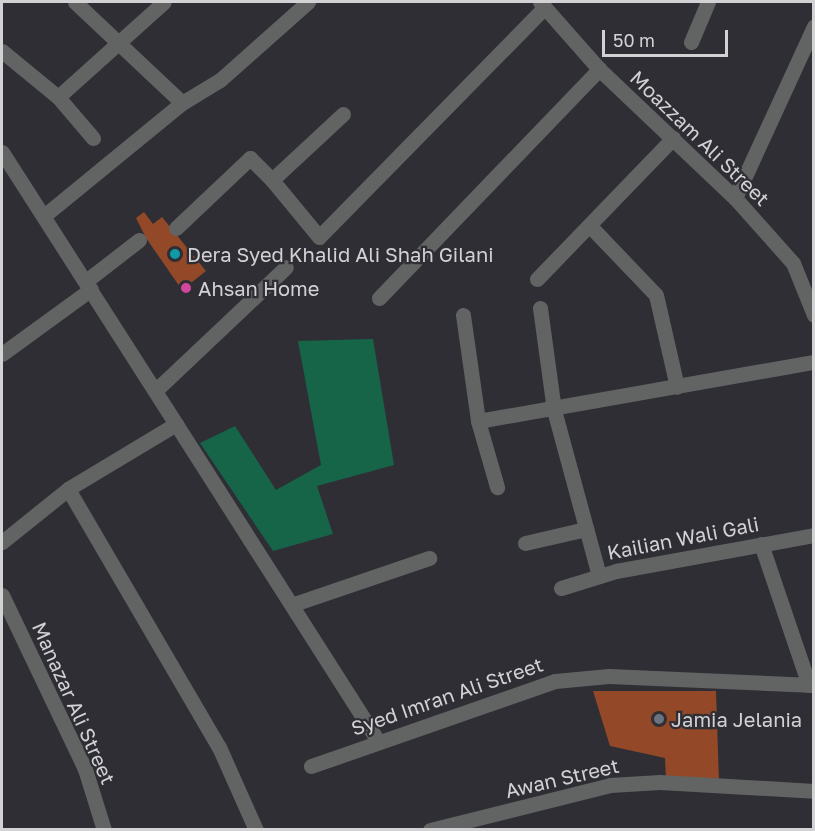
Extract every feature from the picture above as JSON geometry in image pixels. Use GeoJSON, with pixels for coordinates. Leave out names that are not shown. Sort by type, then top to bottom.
{"type":"FeatureCollection","features":[{"type":"Feature","properties":{"kind":"street"},"geometry":{"type":"LineString","coordinates":[[75,2],[119,40],[182,103]]}},
{"type":"Feature","properties":{"kind":"street"},"geometry":{"type":"LineString","coordinates":[[58,97],[164,2]]}},
{"type":"Feature","properties":{"kind":"street"},"geometry":{"type":"LineString","coordinates":[[45,215],[182,103],[220,80],[308,2]]}},
{"type":"Feature","properties":{"kind":"street"},"geometry":{"type":"LineString","coordinates":[[691,42],[708,2]]}},
{"type":"Feature","properties":{"kind":"street"},"geometry":{"type":"LineString","coordinates":[[176,228],[250,158],[272,180],[319,237],[326,233],[542,4]]}},
{"type":"Feature","properties":{"kind":"street","name":"Moazzam Ali Street"},"geometry":{"type":"LineString","coordinates":[[542,4],[599,69],[735,198],[793,262],[808,288],[813,315]]}},
{"type":"Feature","properties":{"kind":"street"},"geometry":{"type":"LineString","coordinates":[[735,198],[813,26]]}},
{"type":"Feature","properties":{"kind":"street"},"geometry":{"type":"LineString","coordinates":[[2,51],[58,97],[93,138]]}},
{"type":"Feature","properties":{"kind":"street"},"geometry":{"type":"LineString","coordinates":[[379,298],[599,69]]}},
{"type":"Feature","properties":{"kind":"street"},"geometry":{"type":"LineString","coordinates":[[272,180],[343,114]]}},
{"type":"Feature","properties":{"kind":"street"},"geometry":{"type":"LineString","coordinates":[[537,279],[673,138]]}},
{"type":"Feature","properties":{"kind":"street"},"geometry":{"type":"LineString","coordinates":[[2,152],[45,215],[176,424],[294,604],[377,740]]}},
{"type":"Feature","properties":{"kind":"street"},"geometry":{"type":"LineString","coordinates":[[590,226],[656,295],[677,387]]}},
{"type":"Feature","properties":{"kind":"street"},"geometry":{"type":"LineString","coordinates":[[2,354],[89,285],[139,240]]}},
{"type":"Feature","properties":{"kind":"street"},"geometry":{"type":"LineString","coordinates":[[155,391],[286,267]]}},
{"type":"Feature","properties":{"kind":"street"},"geometry":{"type":"LineString","coordinates":[[540,308],[554,410],[600,576]]}},
{"type":"Feature","properties":{"kind":"street"},"geometry":{"type":"LineString","coordinates":[[463,315],[478,421],[497,487]]}},
{"type":"Feature","properties":{"kind":"street"},"geometry":{"type":"LineString","coordinates":[[478,421],[554,410],[813,362]]}},
{"type":"Feature","properties":{"kind":"street"},"geometry":{"type":"LineString","coordinates":[[2,542],[68,489],[176,424]]}},
{"type":"Feature","properties":{"kind":"street"},"geometry":{"type":"LineString","coordinates":[[68,489],[219,747],[256,830]]}},
{"type":"Feature","properties":{"kind":"street"},"geometry":{"type":"LineString","coordinates":[[525,543],[586,529]]}},
{"type":"Feature","properties":{"kind":"street","name":"Kailian Wali Gali"},"geometry":{"type":"LineString","coordinates":[[561,588],[600,576],[813,535]]}},
{"type":"Feature","properties":{"kind":"street"},"geometry":{"type":"LineString","coordinates":[[761,544],[811,685]]}},
{"type":"Feature","properties":{"kind":"street"},"geometry":{"type":"LineString","coordinates":[[294,604],[429,558]]}},
{"type":"Feature","properties":{"kind":"street","name":"Manazar Ali Street"},"geometry":{"type":"LineString","coordinates":[[2,595],[85,769],[104,830]]}},
{"type":"Feature","properties":{"kind":"street","name":"Syed Imran Ali Street"},"geometry":{"type":"LineString","coordinates":[[311,765],[377,740],[555,681],[609,676],[811,685]]}},
{"type":"Feature","properties":{"kind":"street","name":"Awan Street"},"geometry":{"type":"LineString","coordinates":[[430,830],[610,784],[660,782],[813,791]]}},
{"type":"Feature","properties":{"kind":"green space"},"geometry":{"type":"Polygon","coordinates":[[[373,339],[394,465],[317,486],[333,534],[273,551],[200,443],[235,426],[276,490],[321,465],[298,341],[373,339]]]}},
{"type":"Feature","properties":{"kind":"building","name":"Dera Syed Khalid Ali Shah Gilani"},"geometry":{"type":"Polygon","coordinates":[[[144,212],[153,224],[162,217],[206,271],[182,290],[146,238],[136,218],[144,212]]]}},
{"type":"Feature","properties":{"kind":"building","name":"Jamia Jelania"},"geometry":{"type":"Polygon","coordinates":[[[593,691],[716,691],[719,782],[666,781],[665,758],[610,746],[593,691]]]}},
{"type":"Feature","properties":{"kind":"place","name":"Dera Syed Khalid Ali Shah Gilani"},"geometry":{"type":"Point","coordinates":[175,254]}},
{"type":"Feature","properties":{"kind":"place","name":"Ahsan Home"},"geometry":{"type":"Point","coordinates":[186,288]}},
{"type":"Feature","properties":{"kind":"place","name":"Jamia Jelania"},"geometry":{"type":"Point","coordinates":[659,719]}}]}
